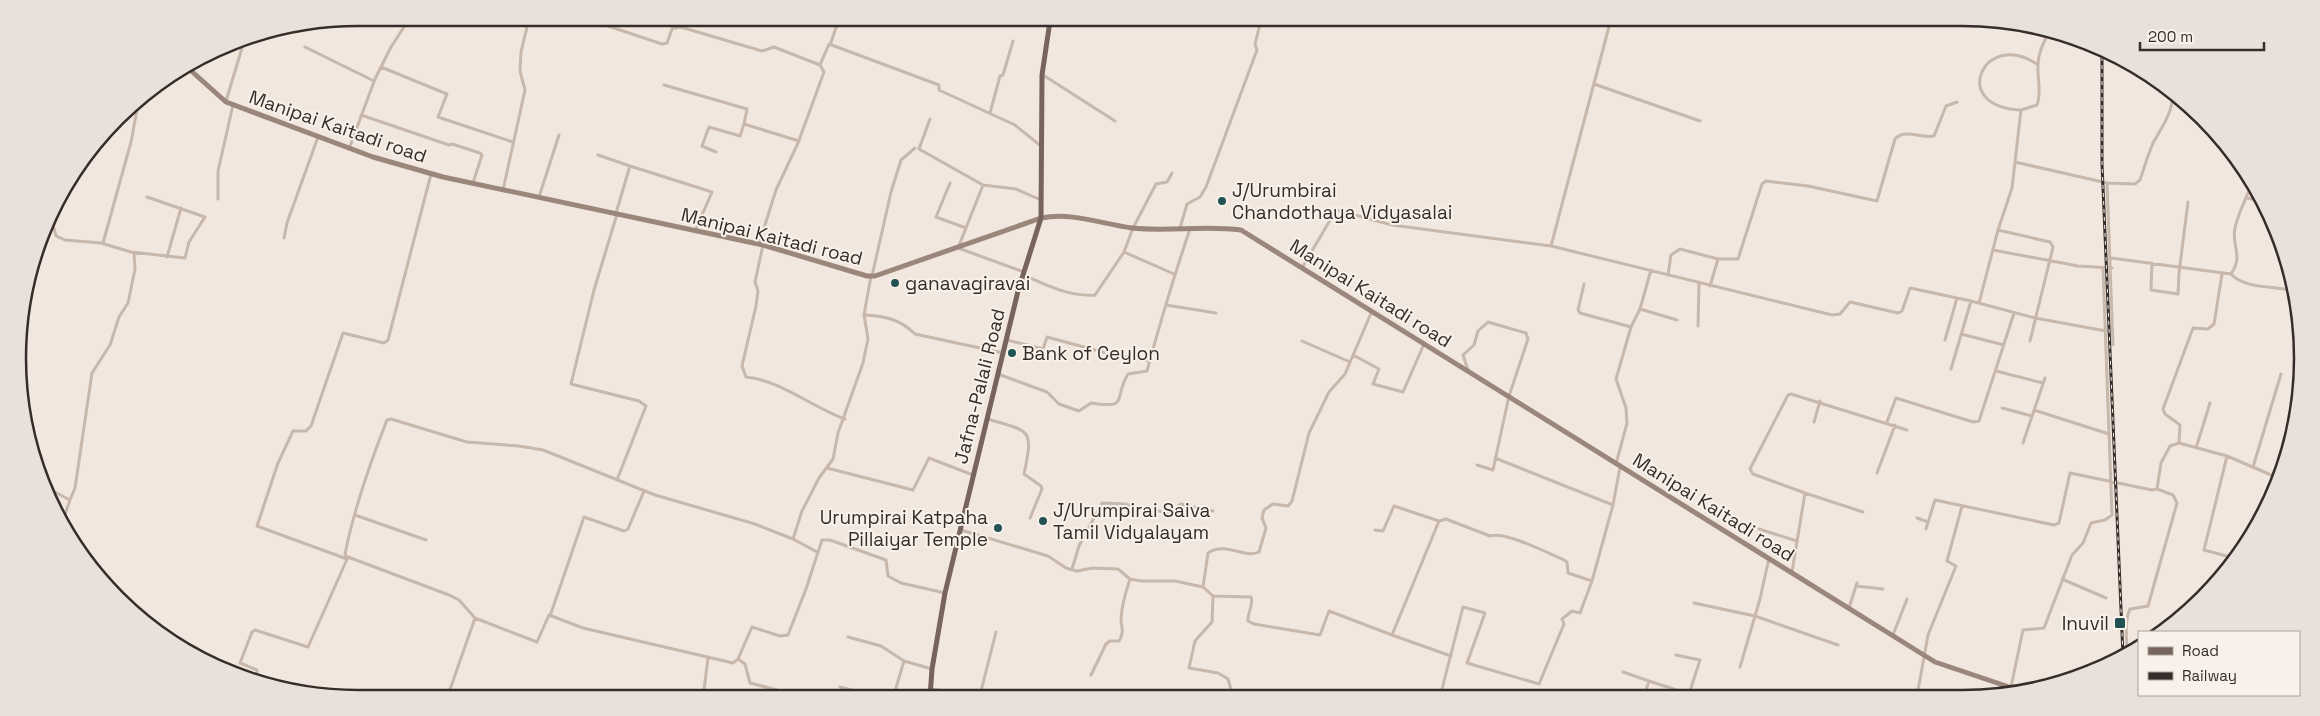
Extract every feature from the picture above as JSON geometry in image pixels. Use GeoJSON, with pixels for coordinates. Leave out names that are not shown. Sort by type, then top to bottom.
{"type":"FeatureCollection","features":[{"type":"Feature","properties":{"kind":"main road","name":"Jafna-Palali Road"},"geometry":{"type":"LineString","coordinates":[[931,689],[932,669],[945,593],[1006,340],[1023,274],[1041,218],[1042,74],[1049,26]]}},
{"type":"Feature","properties":{"kind":"main road","name":"Manipai Kaitadi road"},"geometry":{"type":"LineString","coordinates":[[192,71],[226,102],[349,148],[431,174],[761,245],[872,276],[1041,218],[1066,215],[1133,228],[1241,230],[1936,662],[2009,686]]}},
{"type":"Feature","properties":{"kind":"street"},"geometry":{"type":"LineString","coordinates":[[349,148],[374,80],[391,46],[405,26]]}},
{"type":"Feature","properties":{"kind":"street"},"geometry":{"type":"LineString","coordinates":[[503,190],[525,90],[520,71],[521,52],[527,26]]}},
{"type":"Feature","properties":{"kind":"street"},"geometry":{"type":"LineString","coordinates":[[609,26],[662,44],[667,43],[672,29],[684,28],[762,51],[774,47],[820,65],[824,72],[799,141],[776,190],[761,245],[756,282],[758,292],[756,306],[742,366],[746,377],[760,378],[825,412],[845,419]]}},
{"type":"Feature","properties":{"kind":"street"},"geometry":{"type":"LineString","coordinates":[[820,65],[837,26]]}},
{"type":"Feature","properties":{"kind":"street"},"geometry":{"type":"LineString","coordinates":[[1180,229],[1187,204],[1200,196],[1206,187],[1240,100],[1257,50],[1255,44],[1260,26]]}},
{"type":"Feature","properties":{"kind":"street"},"geometry":{"type":"LineString","coordinates":[[1551,246],[1609,26]]}},
{"type":"Feature","properties":{"kind":"street"},"geometry":{"type":"LineString","coordinates":[[2038,65],[2027,57],[1999,55],[1989,60],[1982,74],[1980,84],[1983,95],[1993,105],[2005,109],[2021,110],[2037,105],[2040,95],[2038,65],[2040,52],[2047,38]]}},
{"type":"Feature","properties":{"kind":"street"},"geometry":{"type":"LineString","coordinates":[[990,113],[994,94],[1000,76],[1003,74],[1013,41]]}},
{"type":"Feature","properties":{"kind":"street"},"geometry":{"type":"LineString","coordinates":[[830,45],[939,85],[940,90],[960,101],[1015,126],[1042,147]]}},
{"type":"Feature","properties":{"kind":"street"},"geometry":{"type":"LineString","coordinates":[[306,47],[374,80]]}},
{"type":"Feature","properties":{"kind":"street"},"geometry":{"type":"LineString","coordinates":[[226,102],[242,48]]}},
{"type":"Feature","properties":{"kind":"street"},"geometry":{"type":"LineString","coordinates":[[381,67],[447,94],[438,117],[514,142]]}},
{"type":"Feature","properties":{"kind":"street"},"geometry":{"type":"LineString","coordinates":[[1042,74],[1115,121]]}},
{"type":"Feature","properties":{"kind":"street"},"geometry":{"type":"LineString","coordinates":[[1594,84],[1700,121]]}},
{"type":"Feature","properties":{"kind":"street"},"geometry":{"type":"LineString","coordinates":[[664,86],[747,109],[740,136],[709,127],[702,146],[716,152]]}},
{"type":"Feature","properties":{"kind":"street"},"geometry":{"type":"LineString","coordinates":[[1668,275],[1671,254],[1680,249],[1718,259],[1734,260],[1740,256],[1762,184],[1766,181],[1808,186],[1877,201],[1895,139],[1898,135],[1934,136],[1946,106],[1957,102]]}},
{"type":"Feature","properties":{"kind":"street"},"geometry":{"type":"LineString","coordinates":[[2015,162],[2107,183],[2136,184],[2140,180],[2152,145],[2167,118],[2173,102]]}},
{"type":"Feature","properties":{"kind":"street"},"geometry":{"type":"LineString","coordinates":[[218,198],[218,171],[233,104]]}},
{"type":"Feature","properties":{"kind":"street"},"geometry":{"type":"LineString","coordinates":[[1979,302],[1998,230],[2012,188],[2021,110]]}},
{"type":"Feature","properties":{"kind":"street"},"geometry":{"type":"LineString","coordinates":[[103,243],[127,157],[136,111]]}},
{"type":"Feature","properties":{"kind":"street"},"geometry":{"type":"LineString","coordinates":[[361,115],[449,146],[452,144],[480,153],[482,155],[473,184]]}},
{"type":"Feature","properties":{"kind":"street"},"geometry":{"type":"LineString","coordinates":[[930,119],[919,149],[983,186],[1016,189],[1041,200]]}},
{"type":"Feature","properties":{"kind":"street"},"geometry":{"type":"LineString","coordinates":[[744,124],[799,141]]}},
{"type":"Feature","properties":{"kind":"street"},"geometry":{"type":"LineString","coordinates":[[539,198],[559,135]]}},
{"type":"Feature","properties":{"kind":"street"},"geometry":{"type":"LineString","coordinates":[[284,238],[287,223],[318,137]]}},
{"type":"Feature","properties":{"kind":"street"},"geometry":{"type":"LineString","coordinates":[[793,539],[802,511],[832,459],[838,433],[845,419],[868,339],[864,315],[891,192],[901,160],[915,148]]}},
{"type":"Feature","properties":{"kind":"street"},"geometry":{"type":"LineString","coordinates":[[598,155],[712,192],[696,231]]}},
{"type":"Feature","properties":{"kind":"street"},"geometry":{"type":"LineString","coordinates":[[617,480],[646,406],[639,401],[571,384],[594,290],[630,166]]}},
{"type":"Feature","properties":{"kind":"street"},"geometry":{"type":"LineString","coordinates":[[983,186],[958,248],[1023,274],[1054,289],[1084,296],[1096,295],[1124,252],[1133,228],[1156,184],[1167,182],[1172,173]]}},
{"type":"Feature","properties":{"kind":"street"},"geometry":{"type":"LineString","coordinates":[[431,174],[388,340],[384,342],[343,333],[311,426],[306,431],[293,431],[278,463],[257,526],[449,595],[459,600],[475,618],[537,642],[550,616],[584,517],[624,531],[628,529],[644,491]]}},
{"type":"Feature","properties":{"kind":"street"},"geometry":{"type":"LineString","coordinates":[[950,183],[936,217],[966,228]]}},
{"type":"Feature","properties":{"kind":"street"},"geometry":{"type":"LineString","coordinates":[[2107,183],[2112,268],[2113,345]]}},
{"type":"Feature","properties":{"kind":"street"},"geometry":{"type":"LineString","coordinates":[[2231,274],[2237,265],[2238,258],[2235,227],[2249,192]]}},
{"type":"Feature","properties":{"kind":"street"},"geometry":{"type":"LineString","coordinates":[[53,228],[56,236],[65,240],[103,243],[134,253],[185,258],[189,242],[205,217],[147,197]]}},
{"type":"Feature","properties":{"kind":"street"},"geometry":{"type":"LineString","coordinates":[[2247,198],[2253,199]]}},
{"type":"Feature","properties":{"kind":"street"},"geometry":{"type":"LineString","coordinates":[[2152,263],[2151,290],[2178,294],[2188,202]]}},
{"type":"Feature","properties":{"kind":"street"},"geometry":{"type":"LineString","coordinates":[[167,257],[182,208]]}},
{"type":"Feature","properties":{"kind":"street"},"geometry":{"type":"LineString","coordinates":[[1302,268],[1336,210],[1392,224],[1551,246],[1837,316],[1850,302],[1898,312],[1902,311],[1910,288],[1979,302],[2035,318],[2106,331]]}},
{"type":"Feature","properties":{"kind":"street"},"geometry":{"type":"LineString","coordinates":[[998,374],[1047,392],[1059,404],[1080,411],[1090,403],[1111,406],[1116,404],[1120,399],[1128,374],[1146,372],[1174,274],[1190,229]]}},
{"type":"Feature","properties":{"kind":"street"},"geometry":{"type":"LineString","coordinates":[[1998,230],[2050,242],[2053,247],[2030,341]]}},
{"type":"Feature","properties":{"kind":"street"},"geometry":{"type":"LineString","coordinates":[[1993,250],[2051,261],[2112,268]]}},
{"type":"Feature","properties":{"kind":"street"},"geometry":{"type":"LineString","coordinates":[[1124,252],[1174,274]]}},
{"type":"Feature","properties":{"kind":"street"},"geometry":{"type":"LineString","coordinates":[[65,513],[75,488],[92,373],[110,345],[119,317],[128,303],[134,284],[134,253]]}},
{"type":"Feature","properties":{"kind":"street"},"geometry":{"type":"LineString","coordinates":[[2111,258],[2231,274]]}},
{"type":"Feature","properties":{"kind":"street"},"geometry":{"type":"LineString","coordinates":[[1710,286],[1718,259]]}},
{"type":"Feature","properties":{"kind":"street"},"geometry":{"type":"LineString","coordinates":[[2011,686],[2023,630],[2044,628],[2072,555],[2083,543],[2091,523],[2105,520],[2112,515],[2103,268]]}},
{"type":"Feature","properties":{"kind":"street"},"geometry":{"type":"LineString","coordinates":[[1442,690],[1463,607],[1485,613],[1467,662],[1539,684],[1564,624],[1562,619],[1572,611],[1580,613],[1592,581],[1613,505],[1618,465],[1627,423],[1626,408],[1616,379],[1631,327],[1640,309],[1651,270]]}},
{"type":"Feature","properties":{"kind":"street"},"geometry":{"type":"LineString","coordinates":[[2179,443],[2180,425],[2165,414],[2163,409],[2193,328],[2208,329],[2214,324],[2222,274]]}},
{"type":"Feature","properties":{"kind":"street"},"geometry":{"type":"LineString","coordinates":[[2231,274],[2236,280],[2245,283],[2286,289]]}},
{"type":"Feature","properties":{"kind":"street"},"geometry":{"type":"LineString","coordinates":[[1584,284],[1578,310],[1580,313],[1631,327]]}},
{"type":"Feature","properties":{"kind":"street"},"geometry":{"type":"LineString","coordinates":[[1698,326],[1700,284]]}},
{"type":"Feature","properties":{"kind":"street"},"geometry":{"type":"LineString","coordinates":[[1945,340],[1956,298]]}},
{"type":"Feature","properties":{"kind":"street"},"geometry":{"type":"LineString","coordinates":[[1951,369],[1971,301]]}},
{"type":"Feature","properties":{"kind":"street"},"geometry":{"type":"LineString","coordinates":[[1166,305],[1216,314]]}},
{"type":"Feature","properties":{"kind":"street"},"geometry":{"type":"LineString","coordinates":[[1640,309],[1678,320]]}},
{"type":"Feature","properties":{"kind":"street"},"geometry":{"type":"LineString","coordinates":[[1203,587],[1208,553],[1213,550],[1232,549],[1251,554],[1259,552],[1266,528],[1262,518],[1264,510],[1268,505],[1288,506],[1292,501],[1309,433],[1321,406],[1345,374],[1372,311]]}},
{"type":"Feature","properties":{"kind":"street"},"geometry":{"type":"LineString","coordinates":[[1887,422],[1896,398],[1973,422],[1979,421],[2014,313]]}},
{"type":"Feature","properties":{"kind":"street"},"geometry":{"type":"LineString","coordinates":[[864,315],[893,319],[905,325],[915,334],[1003,353]]}},
{"type":"Feature","properties":{"kind":"street"},"geometry":{"type":"LineString","coordinates":[[1468,370],[1463,355],[1474,344],[1483,325],[1488,322],[1495,323],[1526,333],[1528,339],[1508,396],[1493,470],[1477,465]]}},
{"type":"Feature","properties":{"kind":"street"},"geometry":{"type":"LineString","coordinates":[[1961,334],[2004,345]]}},
{"type":"Feature","properties":{"kind":"street"},"geometry":{"type":"LineString","coordinates":[[1006,340],[1042,349],[1047,337],[1106,353],[1150,361]]}},
{"type":"Feature","properties":{"kind":"street"},"geometry":{"type":"LineString","coordinates":[[1302,341],[1350,362]]}},
{"type":"Feature","properties":{"kind":"street"},"geometry":{"type":"LineString","coordinates":[[1353,355],[1379,369],[1373,384],[1403,392],[1424,343]]}},
{"type":"Feature","properties":{"kind":"street"},"geometry":{"type":"LineString","coordinates":[[1996,371],[2043,383]]}},
{"type":"Feature","properties":{"kind":"street"},"geometry":{"type":"LineString","coordinates":[[2253,467],[2281,374]]}},
{"type":"Feature","properties":{"kind":"street"},"geometry":{"type":"LineString","coordinates":[[2023,443],[2045,378]]}},
{"type":"Feature","properties":{"kind":"street"},"geometry":{"type":"LineString","coordinates":[[1863,512],[1753,474],[1750,469],[1788,396],[1791,394],[1820,402],[1907,430]]}},
{"type":"Feature","properties":{"kind":"street"},"geometry":{"type":"LineString","coordinates":[[1814,422],[1820,402]]}},
{"type":"Feature","properties":{"kind":"street"},"geometry":{"type":"LineString","coordinates":[[2196,448],[2210,403]]}},
{"type":"Feature","properties":{"kind":"street"},"geometry":{"type":"LineString","coordinates":[[2002,408],[2032,416]]}},
{"type":"Feature","properties":{"kind":"street"},"geometry":{"type":"LineString","coordinates":[[2034,410],[2109,434]]}},
{"type":"Feature","properties":{"kind":"street"},"geometry":{"type":"LineString","coordinates":[[987,418],[1025,430],[1029,436],[1029,449],[1024,474],[1041,486],[1042,490],[1030,518]]}},
{"type":"Feature","properties":{"kind":"street"},"geometry":{"type":"LineString","coordinates":[[257,674],[257,670],[240,662],[252,632],[255,630],[308,646],[347,558],[345,554],[355,515],[379,441],[387,420],[391,419],[467,442],[543,450],[644,491],[755,524],[793,539],[817,552]]}},
{"type":"Feature","properties":{"kind":"street"},"geometry":{"type":"LineString","coordinates":[[1877,473],[1895,425]]}},
{"type":"Feature","properties":{"kind":"street"},"geometry":{"type":"LineString","coordinates":[[2157,489],[2161,463],[2166,450],[2170,446],[2179,443],[2227,456],[2272,475]]}},
{"type":"Feature","properties":{"kind":"street"},"geometry":{"type":"LineString","coordinates":[[2227,456],[2204,550],[2228,556]]}},
{"type":"Feature","properties":{"kind":"street"},"geometry":{"type":"LineString","coordinates":[[826,468],[913,490],[929,458],[973,475]]}},
{"type":"Feature","properties":{"kind":"street"},"geometry":{"type":"LineString","coordinates":[[1495,458],[1613,505]]}},
{"type":"Feature","properties":{"kind":"street"},"geometry":{"type":"LineString","coordinates":[[1926,529],[1934,500],[2054,525],[2059,523],[2070,473],[2152,490],[2157,489],[2173,495],[2177,503],[2148,606],[2130,609],[2128,612],[2127,646]]}},
{"type":"Feature","properties":{"kind":"street"},"geometry":{"type":"LineString","coordinates":[[55,492],[70,500]]}},
{"type":"Feature","properties":{"kind":"street"},"geometry":{"type":"LineString","coordinates":[[1792,572],[1805,493]]}},
{"type":"Feature","properties":{"kind":"street"},"geometry":{"type":"LineString","coordinates":[[1072,569],[1079,546],[1099,505],[1102,503],[1124,504],[1174,514],[1177,513],[1178,506],[1181,504],[1213,511]]}},
{"type":"Feature","properties":{"kind":"street"},"geometry":{"type":"LineString","coordinates":[[1374,530],[1383,531],[1394,506],[1439,521],[1446,519],[1490,536],[1496,534],[1521,542],[1564,560],[1567,562],[1568,573],[1592,581]]}},
{"type":"Feature","properties":{"kind":"street"},"geometry":{"type":"LineString","coordinates":[[1918,690],[1928,635],[1956,566],[1947,561],[1962,506]]}},
{"type":"Feature","properties":{"kind":"street"},"geometry":{"type":"LineString","coordinates":[[355,515],[426,540]]}},
{"type":"Feature","properties":{"kind":"street"},"geometry":{"type":"LineString","coordinates":[[1918,518],[1928,522]]}},
{"type":"Feature","properties":{"kind":"street"},"geometry":{"type":"LineString","coordinates":[[1392,635],[1439,521]]}},
{"type":"Feature","properties":{"kind":"street"},"geometry":{"type":"LineString","coordinates":[[1759,529],[1797,540]]}},
{"type":"Feature","properties":{"kind":"street"},"geometry":{"type":"LineString","coordinates":[[960,530],[1048,556],[1077,571],[1094,568],[1118,569],[1130,579],[1141,581],[1175,581],[1203,587],[1213,596],[1251,597],[1252,604],[1247,615],[1248,621],[1254,624],[1320,635],[1329,611],[1452,656]]}},
{"type":"Feature","properties":{"kind":"street"},"geometry":{"type":"LineString","coordinates":[[550,616],[583,628],[733,663],[738,659],[752,628],[780,636],[788,635],[804,597],[822,540],[857,549],[886,560],[888,576],[901,583],[945,593]]}},
{"type":"Feature","properties":{"kind":"street"},"geometry":{"type":"LineString","coordinates":[[1740,667],[1755,616],[1769,557]]}},
{"type":"Feature","properties":{"kind":"street"},"geometry":{"type":"LineString","coordinates":[[1091,676],[1106,644],[1110,641],[1119,640],[1123,635],[1124,628],[1121,620],[1130,579]]}},
{"type":"Feature","properties":{"kind":"street"},"geometry":{"type":"LineString","coordinates":[[2062,579],[2106,598]]}},
{"type":"Feature","properties":{"kind":"street"},"geometry":{"type":"LineString","coordinates":[[1849,608],[1857,585],[1883,589]]}},
{"type":"Feature","properties":{"kind":"street"},"geometry":{"type":"LineString","coordinates":[[1213,596],[1212,622],[1195,641],[1188,665],[1191,669],[1218,674],[1228,679],[1231,690]]}},
{"type":"Feature","properties":{"kind":"street"},"geometry":{"type":"LineString","coordinates":[[1893,635],[1907,599]]}},
{"type":"Feature","properties":{"kind":"street"},"geometry":{"type":"LineString","coordinates":[[1694,603],[1755,616],[1838,645]]}},
{"type":"Feature","properties":{"kind":"street"},"geometry":{"type":"LineString","coordinates":[[450,690],[475,618]]}},
{"type":"Feature","properties":{"kind":"street"},"geometry":{"type":"LineString","coordinates":[[981,690],[996,632]]}},
{"type":"Feature","properties":{"kind":"street"},"geometry":{"type":"LineString","coordinates":[[848,638],[881,646],[904,661],[932,669]]}},
{"type":"Feature","properties":{"kind":"street"},"geometry":{"type":"LineString","coordinates":[[1676,654],[1700,660],[1690,690]]}},
{"type":"Feature","properties":{"kind":"street"},"geometry":{"type":"LineString","coordinates":[[704,690],[708,658]]}},
{"type":"Feature","properties":{"kind":"street"},"geometry":{"type":"LineString","coordinates":[[738,659],[745,664],[750,683],[777,690]]}},
{"type":"Feature","properties":{"kind":"street"},"geometry":{"type":"LineString","coordinates":[[895,690],[904,661]]}},
{"type":"Feature","properties":{"kind":"street"},"geometry":{"type":"LineString","coordinates":[[1623,672],[1677,690]]}},
{"type":"Feature","properties":{"kind":"street"},"geometry":{"type":"LineString","coordinates":[[1646,690],[1649,681]]}},
{"type":"Feature","properties":{"kind":"street"},"geometry":{"type":"LineString","coordinates":[[840,687],[851,690]]}},
{"type":"Feature","properties":{"kind":"street"},"geometry":{"type":"LineString","coordinates":[[931,689],[941,690]]}},
{"type":"Feature","properties":{"kind":"railway"},"geometry":{"type":"LineString","coordinates":[[2102,57],[2102,164],[2123,648]]}},
{"type":"Feature","properties":{"kind":"place","name":"J/Urumbirai Chandothaya Vidyasalai"},"geometry":{"type":"Point","coordinates":[1222,201]}},
{"type":"Feature","properties":{"kind":"place","name":"ganavagiravai"},"geometry":{"type":"Point","coordinates":[895,283]}},
{"type":"Feature","properties":{"kind":"place","name":"Bank of Ceylon"},"geometry":{"type":"Point","coordinates":[1012,353]}},
{"type":"Feature","properties":{"kind":"place","name":"J/Urumpirai Saiva Tamil Vidyalayam"},"geometry":{"type":"Point","coordinates":[1043,521]}},
{"type":"Feature","properties":{"kind":"place","name":"Urumpirai Katpaha Pillaiyar Temple"},"geometry":{"type":"Point","coordinates":[998,528]}},
{"type":"Feature","properties":{"kind":"place","name":"Inuvil"},"geometry":{"type":"Point","coordinates":[2120,623]}}]}
